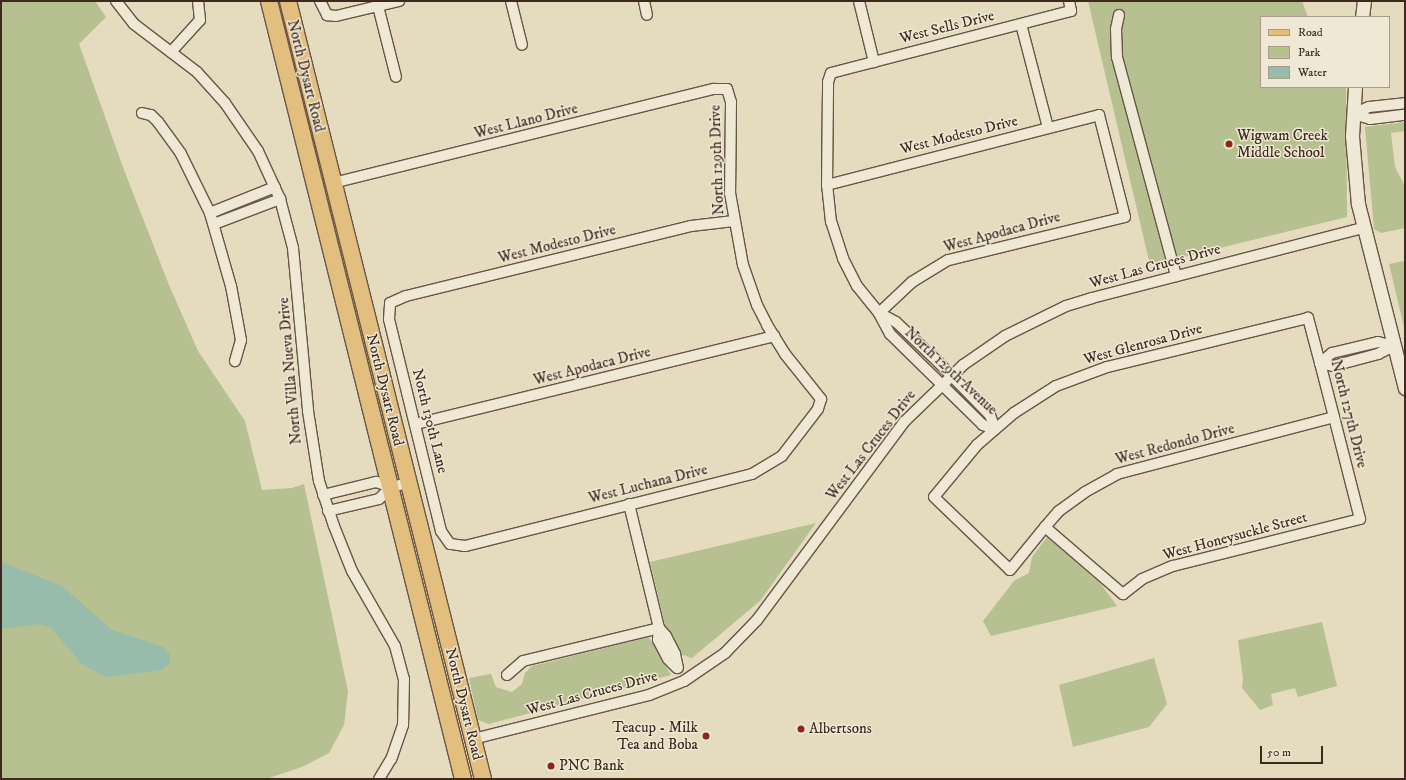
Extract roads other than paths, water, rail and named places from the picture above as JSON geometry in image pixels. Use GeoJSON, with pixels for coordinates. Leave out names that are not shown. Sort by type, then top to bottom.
{"type":"FeatureCollection","features":[{"type":"Feature","properties":{"kind":"main road","name":"North Dysart Road"},"geometry":{"type":"LineString","coordinates":[[269,1],[463,779]]}},
{"type":"Feature","properties":{"kind":"main road","name":"North Dysart Road"},"geometry":{"type":"LineString","coordinates":[[288,1],[483,779]]}},
{"type":"Feature","properties":{"kind":"main road"},"geometry":{"type":"LineString","coordinates":[[454,744],[473,739]]}},
{"type":"Feature","properties":{"kind":"street","name":"North Villa Nueva Drive"},"geometry":{"type":"LineString","coordinates":[[116,1],[134,24],[197,72],[225,103],[258,151],[280,199],[293,248],[308,411],[323,495],[352,571],[395,646],[403,674],[405,694],[403,725],[391,759],[380,779]]}},
{"type":"Feature","properties":{"kind":"street"},"geometry":{"type":"LineString","coordinates":[[171,52],[200,20],[198,1]]}},
{"type":"Feature","properties":{"kind":"street"},"geometry":{"type":"LineString","coordinates":[[320,1],[327,15],[336,16],[399,1]]}},
{"type":"Feature","properties":{"kind":"street"},"geometry":{"type":"LineString","coordinates":[[511,1],[522,45]]}},
{"type":"Feature","properties":{"kind":"street"},"geometry":{"type":"LineString","coordinates":[[644,1],[647,15]]}},
{"type":"Feature","properties":{"kind":"street"},"geometry":{"type":"LineString","coordinates":[[859,1],[874,62]]}},
{"type":"Feature","properties":{"kind":"street","name":"West Sells Drive"},"geometry":{"type":"LineString","coordinates":[[831,73],[1071,12],[1069,1]]}},
{"type":"Feature","properties":{"kind":"street"},"geometry":{"type":"LineString","coordinates":[[1362,16],[1364,1]]}},
{"type":"Feature","properties":{"kind":"street"},"geometry":{"type":"LineString","coordinates":[[378,6],[396,77]]}},
{"type":"Feature","properties":{"kind":"street"},"geometry":{"type":"LineString","coordinates":[[1118,15],[1116,29],[1117,57],[1176,276]]}},
{"type":"Feature","properties":{"kind":"street"},"geometry":{"type":"LineString","coordinates":[[1021,24],[1048,128]]}},
{"type":"Feature","properties":{"kind":"street","name":"North 129th Avenue"},"geometry":{"type":"LineString","coordinates":[[831,73],[828,82],[826,185],[832,222],[843,258],[857,286],[879,313],[890,334],[983,425],[995,429]]}},
{"type":"Feature","properties":{"kind":"street"},"geometry":{"type":"LineString","coordinates":[[1355,88],[1353,114],[1354,166],[1363,228],[1405,388]]}},
{"type":"Feature","properties":{"kind":"street","name":"West Llano Drive"},"geometry":{"type":"LineString","coordinates":[[333,183],[714,89],[727,89]]}},
{"type":"Feature","properties":{"kind":"street","name":"North 129th Drive"},"geometry":{"type":"LineString","coordinates":[[727,89],[731,102],[730,193],[743,265],[754,298],[774,336],[821,399]]}},
{"type":"Feature","properties":{"kind":"street"},"geometry":{"type":"LineString","coordinates":[[1353,114],[1369,108],[1405,103]]}},
{"type":"Feature","properties":{"kind":"street"},"geometry":{"type":"LineString","coordinates":[[142,113],[151,116],[158,122],[181,154],[210,213],[231,286],[242,340],[235,361]]}},
{"type":"Feature","properties":{"kind":"street"},"geometry":{"type":"LineString","coordinates":[[1353,114],[1370,119],[1405,116]]}},
{"type":"Feature","properties":{"kind":"street","name":"West Modesto Drive"},"geometry":{"type":"LineString","coordinates":[[826,185],[1099,115],[1125,217]]}},
{"type":"Feature","properties":{"kind":"street"},"geometry":{"type":"LineString","coordinates":[[210,213],[275,187]]}},
{"type":"Feature","properties":{"kind":"street"},"geometry":{"type":"LineString","coordinates":[[214,224],[280,199]]}},
{"type":"Feature","properties":{"kind":"street","name":"West Apodaca Drive"},"geometry":{"type":"LineString","coordinates":[[879,313],[912,282],[948,260],[1069,228],[1125,217]]}},
{"type":"Feature","properties":{"kind":"street","name":"West Modesto Drive"},"geometry":{"type":"LineString","coordinates":[[390,303],[406,296],[684,228],[734,221]]}},
{"type":"Feature","properties":{"kind":"street","name":"West Las Cruces Drive"},"geometry":{"type":"LineString","coordinates":[[473,739],[649,695],[684,680],[743,638],[894,435],[921,404],[951,375],[988,346],[1032,321],[1092,298],[1363,228]]}},
{"type":"Feature","properties":{"kind":"street","name":"North 130th Lane"},"geometry":{"type":"LineString","coordinates":[[390,303],[389,318],[441,531],[450,544]]}},
{"type":"Feature","properties":{"kind":"street","name":"North 129th Avenue"},"geometry":{"type":"LineString","coordinates":[[879,313],[896,322],[951,375],[990,415],[995,429]]}},
{"type":"Feature","properties":{"kind":"street","name":"North 127th Drive"},"geometry":{"type":"LineString","coordinates":[[1308,318],[1360,519]]}},
{"type":"Feature","properties":{"kind":"street","name":"West Glenrosa Drive"},"geometry":{"type":"LineString","coordinates":[[1010,570],[934,497],[977,445],[1014,412],[1056,386],[1107,367],[1308,318]]}},
{"type":"Feature","properties":{"kind":"street","name":"West Apodaca Drive"},"geometry":{"type":"LineString","coordinates":[[416,424],[774,336]]}},
{"type":"Feature","properties":{"kind":"street"},"geometry":{"type":"LineString","coordinates":[[1320,363],[1332,353],[1378,342],[1394,346]]}},
{"type":"Feature","properties":{"kind":"street","name":"West Luchana Drive"},"geometry":{"type":"LineString","coordinates":[[450,544],[465,546],[752,474],[782,456],[806,428],[818,409],[821,399]]}},
{"type":"Feature","properties":{"kind":"street","name":"West Redondo Drive"},"geometry":{"type":"LineString","coordinates":[[1010,570],[1059,511],[1085,492],[1118,474],[1334,417]]}},
{"type":"Feature","properties":{"kind":"street"},"geometry":{"type":"LineString","coordinates":[[323,495],[376,482],[391,487],[409,483]]}},
{"type":"Feature","properties":{"kind":"street"},"geometry":{"type":"LineString","coordinates":[[328,511],[379,499],[391,487]]}},
{"type":"Feature","properties":{"kind":"street"},"geometry":{"type":"LineString","coordinates":[[629,504],[659,628],[658,640],[666,645],[684,680]]}},
{"type":"Feature","properties":{"kind":"street","name":"West Honeysuckle Street"},"geometry":{"type":"LineString","coordinates":[[1045,527],[1123,594],[1142,579],[1173,566],[1360,519]]}},
{"type":"Feature","properties":{"kind":"street"},"geometry":{"type":"LineString","coordinates":[[507,675],[523,661],[659,628]]}},
{"type":"Feature","properties":{"kind":"water"},"geometry":{"type":"Polygon","coordinates":[[[1,562],[62,586],[112,630],[163,647],[170,655],[169,664],[161,670],[106,677],[82,664],[51,628],[39,624],[1,629],[1,562]]]}},
{"type":"Feature","properties":{"kind":"place","name":"Wigwam Creek Middle School"},"geometry":{"type":"Point","coordinates":[1229,144]}},
{"type":"Feature","properties":{"kind":"place","name":"Albertsons"},"geometry":{"type":"Point","coordinates":[801,729]}},
{"type":"Feature","properties":{"kind":"place","name":"Teacup - Milk Tea and Boba"},"geometry":{"type":"Point","coordinates":[706,736]}},
{"type":"Feature","properties":{"kind":"place","name":"PNC Bank"},"geometry":{"type":"Point","coordinates":[551,766]}}]}
